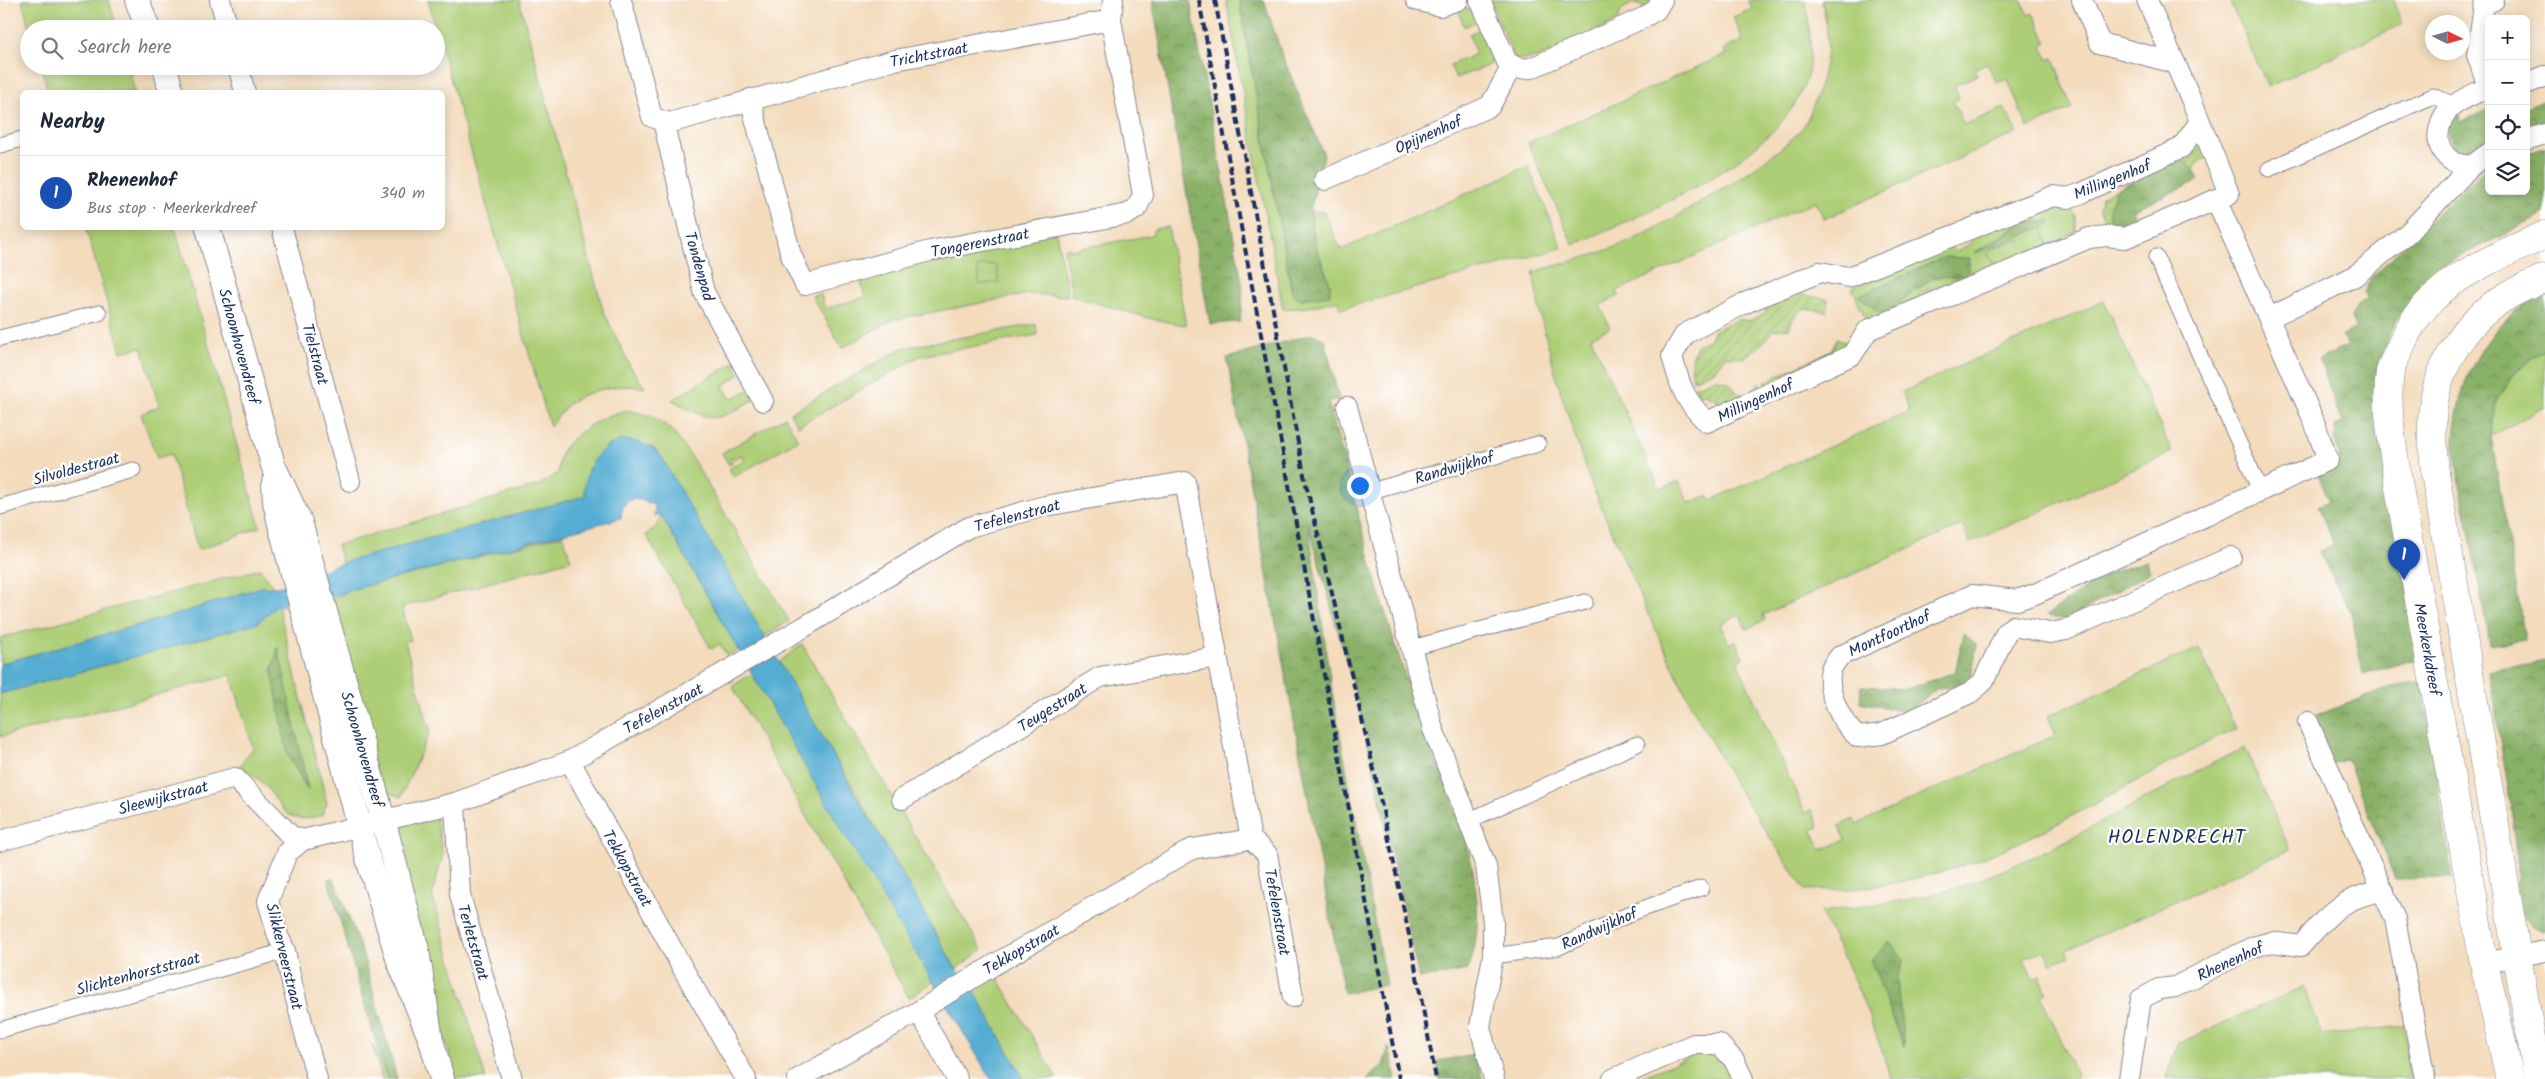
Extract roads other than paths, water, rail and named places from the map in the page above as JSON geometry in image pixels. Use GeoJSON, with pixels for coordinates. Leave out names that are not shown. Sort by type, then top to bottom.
{"type":"FeatureCollection","features":[{"type":"Feature","properties":{"kind":"main road","name":"Meerkerkdreef"},"geometry":{"type":"LineString","coordinates":[[2510,1079],[2484,963],[2398,482],[2390,424],[2390,372],[2408,327],[2437,293],[2467,270],[2545,235]]}},
{"type":"Feature","properties":{"kind":"main road"},"geometry":{"type":"LineString","coordinates":[[2538,1079],[2435,473],[2432,422],[2439,379],[2455,348],[2476,320],[2505,296],[2545,278]]}},
{"type":"Feature","properties":{"kind":"street"},"geometry":{"type":"LineString","coordinates":[[137,0],[145,20]]}},
{"type":"Feature","properties":{"kind":"street"},"geometry":{"type":"LineString","coordinates":[[153,0],[156,20]]}},
{"type":"Feature","properties":{"kind":"street"},"geometry":{"type":"LineString","coordinates":[[220,0],[226,20]]}},
{"type":"Feature","properties":{"kind":"street","name":"Tondenpad"},"geometry":{"type":"LineString","coordinates":[[621,0],[652,117],[663,121],[704,292],[764,401]]}},
{"type":"Feature","properties":{"kind":"street"},"geometry":{"type":"LineString","coordinates":[[1416,0],[1440,6],[1458,0]]}},
{"type":"Feature","properties":{"kind":"street"},"geometry":{"type":"LineString","coordinates":[[1480,0],[1507,62],[1512,66],[1531,68],[1643,18],[1656,10],[1662,0]]}},
{"type":"Feature","properties":{"kind":"street"},"geometry":{"type":"LineString","coordinates":[[2082,0],[2100,43],[2175,63]]}},
{"type":"Feature","properties":{"kind":"street"},"geometry":{"type":"LineString","coordinates":[[2147,0],[2229,194],[2216,199],[2269,318],[2328,460],[2260,490],[2156,257]]}},
{"type":"Feature","properties":{"kind":"street"},"geometry":{"type":"LineString","coordinates":[[2485,76],[2477,55],[2486,2]]}},
{"type":"Feature","properties":{"kind":"street","name":"Tongerenstraat"},"geometry":{"type":"LineString","coordinates":[[750,99],[791,256],[805,285],[930,251],[1128,214],[1137,208],[1143,195],[1112,10]]}},
{"type":"Feature","properties":{"kind":"street","name":"Trichtstraat"},"geometry":{"type":"LineString","coordinates":[[750,99],[895,60],[1112,10]]}},
{"type":"Feature","properties":{"kind":"street","name":"Opijnenhof"},"geometry":{"type":"LineString","coordinates":[[1324,180],[1490,106],[1512,66]]}},
{"type":"Feature","properties":{"kind":"street"},"geometry":{"type":"LineString","coordinates":[[240,75],[244,90]]}},
{"type":"Feature","properties":{"kind":"street"},"geometry":{"type":"LineString","coordinates":[[2530,82],[2545,76]]}},
{"type":"Feature","properties":{"kind":"street"},"geometry":{"type":"LineString","coordinates":[[2471,166],[2456,163],[2446,156],[2440,142],[2438,129],[2444,116],[2454,105],[2485,89]]}},
{"type":"Feature","properties":{"kind":"street"},"geometry":{"type":"LineString","coordinates":[[2269,169],[2434,96],[2454,105]]}},
{"type":"Feature","properties":{"kind":"street"},"geometry":{"type":"LineString","coordinates":[[663,121],[669,123],[750,99]]}},
{"type":"Feature","properties":{"kind":"street","name":"Millingenhof"},"geometry":{"type":"LineString","coordinates":[[2199,123],[2181,148],[2082,193],[2068,198],[2053,196],[1849,277],[1820,272],[1745,303],[1685,334],[1672,356],[1680,388],[1691,407],[1707,422],[1852,355],[1868,330],[2088,238],[2107,236],[2125,238],[2216,199]]}},
{"type":"Feature","properties":{"kind":"street"},"geometry":{"type":"LineString","coordinates":[[2530,139],[2545,134]]}},
{"type":"Feature","properties":{"kind":"street"},"geometry":{"type":"LineString","coordinates":[[0,145],[20,140]]}},
{"type":"Feature","properties":{"kind":"street"},"geometry":{"type":"LineString","coordinates":[[2269,318],[2355,276],[2408,233],[2471,166],[2485,156]]}},
{"type":"Feature","properties":{"kind":"street","name":"Schoonhovendreef"},"geometry":{"type":"LineString","coordinates":[[209,230],[273,465],[275,502],[301,565],[314,613],[360,825],[399,961],[431,1040],[442,1079]]}},
{"type":"Feature","properties":{"kind":"street","name":"Tielstraat"},"geometry":{"type":"LineString","coordinates":[[283,230],[350,481]]}},
{"type":"Feature","properties":{"kind":"street"},"geometry":{"type":"LineString","coordinates":[[0,338],[99,313]]}},
{"type":"Feature","properties":{"kind":"street"},"geometry":{"type":"LineString","coordinates":[[1347,407],[1371,491],[1433,729],[1486,866],[1493,922],[1493,956],[1480,1027],[1494,1079]]}},
{"type":"Feature","properties":{"kind":"street","name":"Randwijkhof"},"geometry":{"type":"LineString","coordinates":[[1371,491],[1538,444]]}},
{"type":"Feature","properties":{"kind":"street","name":"Silvoldestraat"},"geometry":{"type":"LineString","coordinates":[[0,507],[133,470]]}},
{"type":"Feature","properties":{"kind":"street","name":"Tefelenstraat"},"geometry":{"type":"LineString","coordinates":[[360,825],[455,802],[570,761],[782,640],[969,527],[1044,506],[1185,482],[1251,839],[1267,854],[1293,997]]}},
{"type":"Feature","properties":{"kind":"street","name":"Montfoorthof"},"geometry":{"type":"LineString","coordinates":[[2231,557],[2066,630],[2050,633],[2013,626],[2006,633],[1983,682],[1970,693],[1882,734],[1858,737],[1848,729],[1834,699],[1830,682],[1832,668],[1840,656],[1972,595],[2017,600],[2035,594],[2260,490]]}},
{"type":"Feature","properties":{"kind":"street"},"geometry":{"type":"LineString","coordinates":[[1412,648],[1585,602]]}},
{"type":"Feature","properties":{"kind":"street","name":"Schoonhovendreef"},"geometry":{"type":"LineString","coordinates":[[314,613],[383,819],[417,950],[431,1040]]}},
{"type":"Feature","properties":{"kind":"street","name":"Teugestraat"},"geometry":{"type":"LineString","coordinates":[[902,799],[1100,677],[1217,657]]}},
{"type":"Feature","properties":{"kind":"street"},"geometry":{"type":"LineString","coordinates":[[2308,722],[2384,891],[2397,927],[2425,1079]]}},
{"type":"Feature","properties":{"kind":"street"},"geometry":{"type":"LineString","coordinates":[[1468,821],[1637,744]]}},
{"type":"Feature","properties":{"kind":"street","name":"Tekkopstraat"},"geometry":{"type":"LineString","coordinates":[[570,761],[678,960],[746,1079]]}},
{"type":"Feature","properties":{"kind":"street","name":"Sleewijkstraat"},"geometry":{"type":"LineString","coordinates":[[0,841],[235,778],[291,836],[303,840]]}},
{"type":"Feature","properties":{"kind":"street","name":"Terletstraat"},"geometry":{"type":"LineString","coordinates":[[455,802],[460,895],[512,1079]]}},
{"type":"Feature","properties":{"kind":"street","name":"Slikkerveerstraat"},"geometry":{"type":"LineString","coordinates":[[317,1079],[285,951],[278,936],[268,901],[287,853],[303,840],[360,825]]}},
{"type":"Feature","properties":{"kind":"street","name":"Tekkopstraat"},"geometry":{"type":"LineString","coordinates":[[798,1079],[919,1012],[936,999],[1192,849],[1251,839]]}},
{"type":"Feature","properties":{"kind":"street","name":"Randwijkhof"},"geometry":{"type":"LineString","coordinates":[[1493,956],[1559,947],[1634,912],[1701,888]]}},
{"type":"Feature","properties":{"kind":"street","name":"Rhenenhof"},"geometry":{"type":"LineString","coordinates":[[2129,1079],[2141,999],[2159,989],[2175,987],[2253,947],[2272,942],[2301,946],[2331,911],[2365,893],[2384,891]]}},
{"type":"Feature","properties":{"kind":"street","name":"Slichtenhorststraat"},"geometry":{"type":"LineString","coordinates":[[0,1030],[285,951]]}},
{"type":"Feature","properties":{"kind":"street"},"geometry":{"type":"LineString","coordinates":[[2484,963],[2545,951]]}},
{"type":"Feature","properties":{"kind":"street"},"geometry":{"type":"LineString","coordinates":[[919,1012],[958,1079]]}},
{"type":"Feature","properties":{"kind":"street"},"geometry":{"type":"LineString","coordinates":[[1613,1079],[1694,1044],[1719,1044],[1734,1060],[1743,1079]]}},
{"type":"Feature","properties":{"kind":"water"},"geometry":{"type":"Polygon","coordinates":[[[623,440],[651,447],[659,453],[956,969],[974,991],[1024,1079],[991,1079],[829,808],[661,515],[654,516],[655,506],[643,501],[628,501],[624,505],[621,518],[351,590],[299,608],[278,605],[257,623],[0,694],[0,664],[181,613],[262,587],[294,583],[345,562],[585,496],[586,477],[594,460],[606,448],[623,440]]]}},
{"type":"Feature","properties":{"kind":"railway"},"geometry":{"type":"LineString","coordinates":[[1199,0],[1399,1079]]}},
{"type":"Feature","properties":{"kind":"railway"},"geometry":{"type":"LineString","coordinates":[[1215,0],[1305,480],[1375,774],[1411,944],[1436,1079]]}},
{"type":"Feature","properties":{"kind":"place","name":"Rhenenhof"},"geometry":{"type":"Point","coordinates":[2404,580]}},
{"type":"Feature","properties":{"kind":"district","name":"HOLENDRECHT"},"geometry":{"type":"Point","coordinates":[2177,836]}}]}
